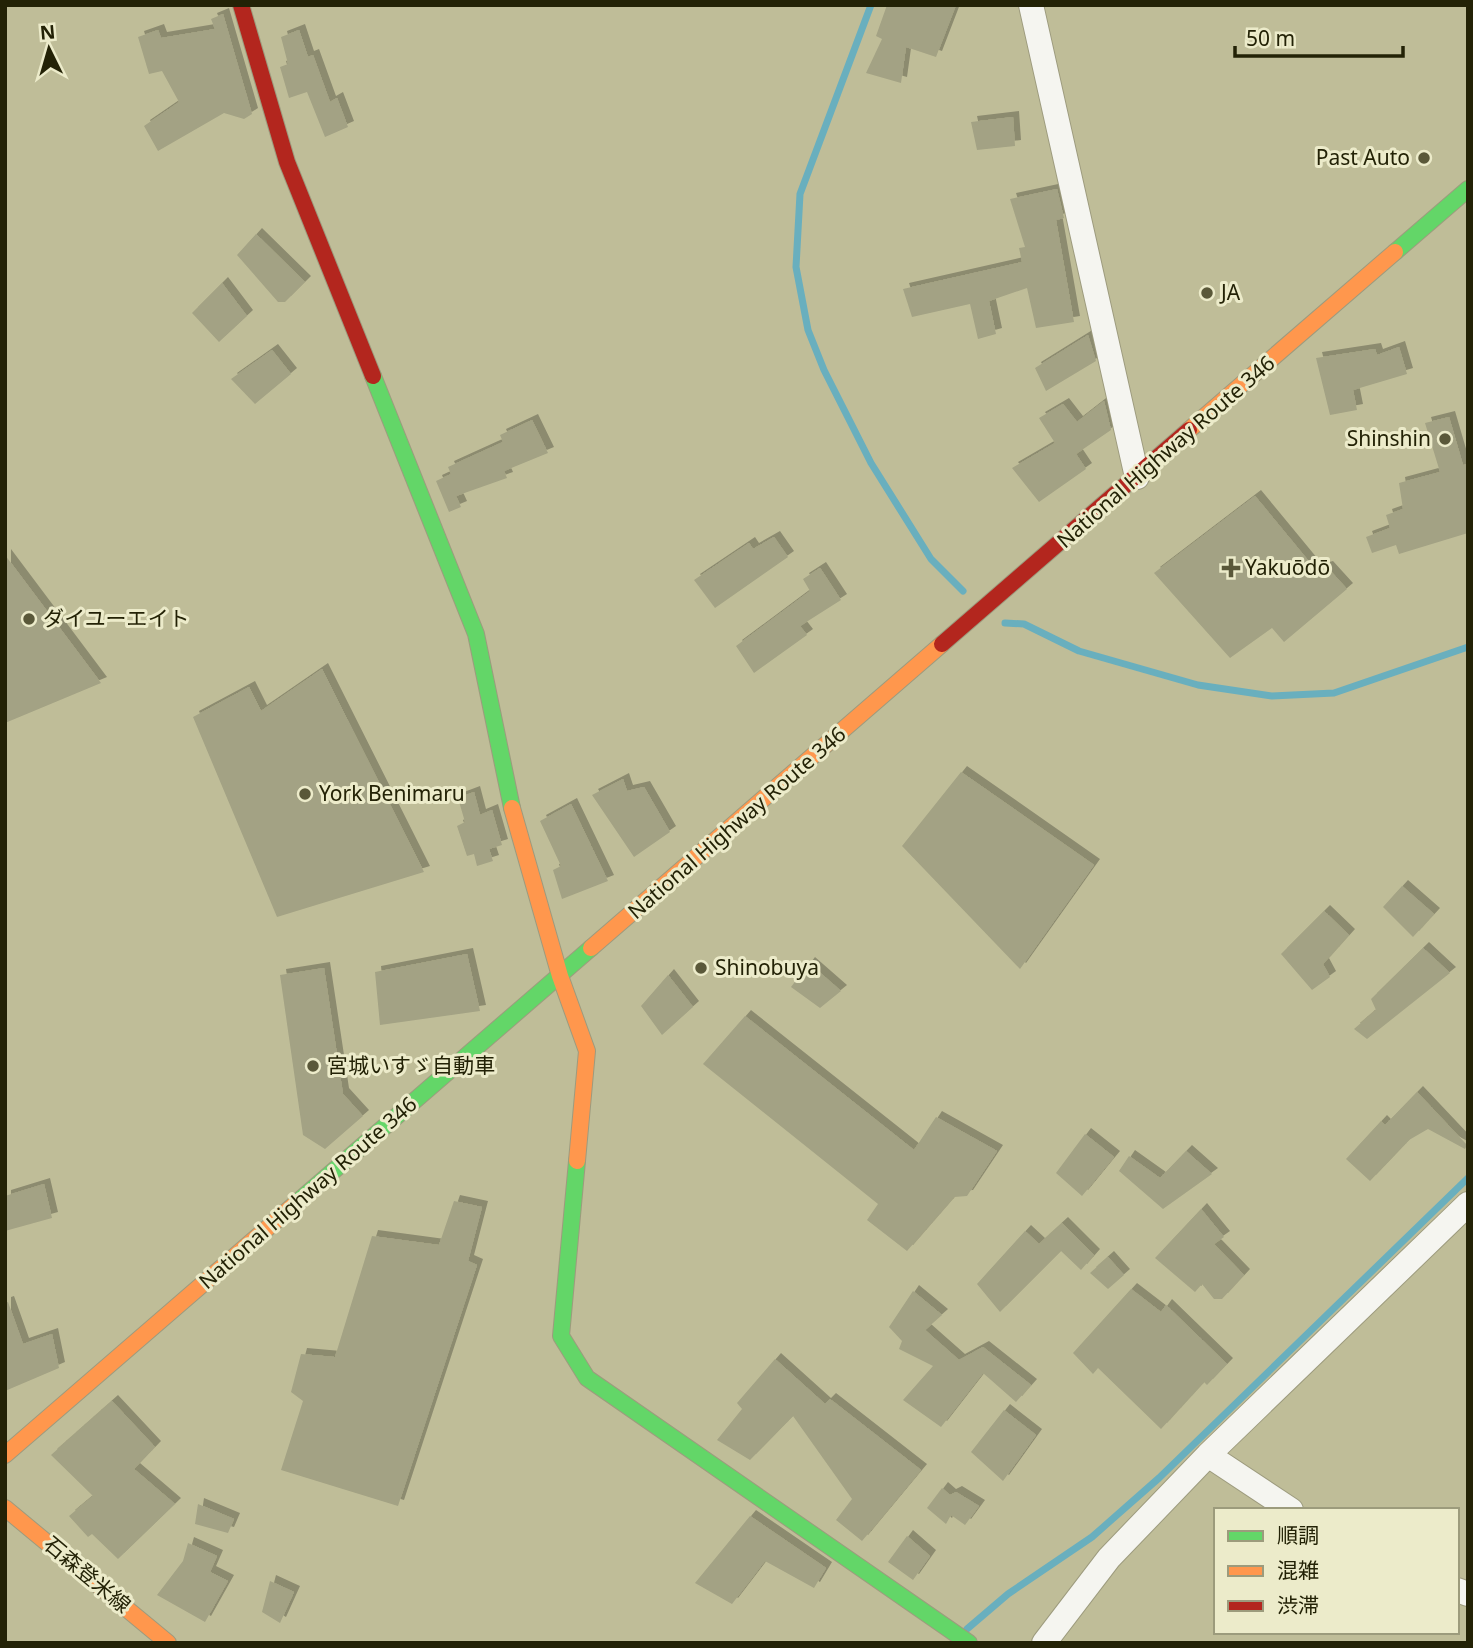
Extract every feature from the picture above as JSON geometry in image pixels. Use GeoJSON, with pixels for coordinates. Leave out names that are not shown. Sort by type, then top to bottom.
{"type":"FeatureCollection","features":[{"type":"Feature","properties":{"kind":"main road"},"geometry":{"type":"LineString","coordinates":[[241,5],[287,162],[476,634],[505,783],[560,976],[586,1051],[561,1336],[587,1378],[969,1643]]}},
{"type":"Feature","properties":{"kind":"main road","name":"National Highway Route 346"},"geometry":{"type":"LineString","coordinates":[[5,1455],[1468,190]]}},
{"type":"Feature","properties":{"kind":"main road","name":"石森登米線"},"geometry":{"type":"LineString","coordinates":[[5,1508],[168,1643]]}},
{"type":"Feature","properties":{"kind":"street"},"geometry":{"type":"LineString","coordinates":[[1031,5],[1137,477]]}},
{"type":"Feature","properties":{"kind":"street"},"geometry":{"type":"LineString","coordinates":[[1044,1643],[1109,1558],[1208,1455],[1468,1204]]}},
{"type":"Feature","properties":{"kind":"street"},"geometry":{"type":"LineString","coordinates":[[1208,1455],[1288,1508]]}},
{"type":"Feature","properties":{"kind":"building"},"geometry":{"type":"Polygon","coordinates":[[[887,5],[956,5],[936,57],[906,47],[901,83],[866,73],[882,39],[876,36],[887,5]]]}},
{"type":"Feature","properties":{"kind":"building"},"geometry":{"type":"Polygon","coordinates":[[[223,14],[252,114],[244,119],[224,113],[158,151],[144,126],[179,102],[162,71],[149,74],[138,37],[158,30],[161,38],[215,29],[211,19],[223,14]]]}},
{"type":"Feature","properties":{"kind":"building"},"geometry":{"type":"Polygon","coordinates":[[[299,30],[308,57],[313,55],[330,102],[337,98],[348,127],[325,137],[307,92],[289,98],[280,67],[288,64],[281,37],[299,30]]]}},
{"type":"Feature","properties":{"kind":"building"},"geometry":{"type":"Polygon","coordinates":[[[1013,117],[1015,146],[977,150],[971,122],[1013,117]]]}},
{"type":"Feature","properties":{"kind":"building"},"geometry":{"type":"Polygon","coordinates":[[[1057,189],[1064,218],[1056,220],[1074,322],[1036,328],[1027,288],[989,301],[996,334],[978,339],[970,304],[912,317],[903,289],[1022,262],[1019,248],[1025,247],[1010,199],[1057,189]]]}},
{"type":"Feature","properties":{"kind":"building"},"geometry":{"type":"Polygon","coordinates":[[[256,234],[305,282],[285,302],[278,302],[237,255],[256,234]]]}},
{"type":"Feature","properties":{"kind":"building"},"geometry":{"type":"Polygon","coordinates":[[[222,283],[247,316],[219,342],[192,313],[222,283]]]}},
{"type":"Feature","properties":{"kind":"building"},"geometry":{"type":"Polygon","coordinates":[[[1088,335],[1096,361],[1046,391],[1035,368],[1088,335]]]}},
{"type":"Feature","properties":{"kind":"building"},"geometry":{"type":"Polygon","coordinates":[[[1399,347],[1407,374],[1353,390],[1357,410],[1330,415],[1316,358],[1375,349],[1377,355],[1399,347]]]}},
{"type":"Feature","properties":{"kind":"building"},"geometry":{"type":"Polygon","coordinates":[[[272,350],[291,374],[255,404],[231,379],[272,350]]]}},
{"type":"Feature","properties":{"kind":"building"},"geometry":{"type":"Polygon","coordinates":[[[1104,401],[1111,430],[1076,454],[1086,469],[1039,502],[1012,468],[1055,443],[1039,418],[1063,404],[1077,422],[1104,401]]]}},
{"type":"Feature","properties":{"kind":"building"},"geometry":{"type":"Polygon","coordinates":[[[1449,417],[1463,465],[1468,464],[1468,533],[1399,554],[1396,545],[1372,553],[1366,537],[1390,528],[1386,515],[1403,509],[1399,483],[1440,472],[1425,423],[1449,417]]]}},
{"type":"Feature","properties":{"kind":"building"},"geometry":{"type":"Polygon","coordinates":[[[532,420],[548,453],[504,471],[507,478],[456,496],[461,507],[449,512],[436,481],[451,474],[448,467],[503,442],[500,435],[532,420]]]}},
{"type":"Feature","properties":{"kind":"building"},"geometry":{"type":"Polygon","coordinates":[[[1255,496],[1316,570],[1327,567],[1347,589],[1284,642],[1272,628],[1230,658],[1154,573],[1255,496]]]}},
{"type":"Feature","properties":{"kind":"building"},"geometry":{"type":"Polygon","coordinates":[[[774,537],[788,557],[715,608],[694,580],[749,543],[753,549],[774,537]]]}},
{"type":"Feature","properties":{"kind":"building","name":"ダイユーエイト"},"geometry":{"type":"Polygon","coordinates":[[[5,555],[101,683],[5,723],[5,555]]]}},
{"type":"Feature","properties":{"kind":"building"},"geometry":{"type":"Polygon","coordinates":[[[820,568],[841,600],[800,626],[807,635],[754,673],[736,646],[810,591],[803,579],[820,568]]]}},
{"type":"Feature","properties":{"kind":"building","name":"York Benimaru"},"geometry":{"type":"Polygon","coordinates":[[[322,669],[424,872],[277,917],[193,717],[249,687],[261,711],[322,669]]]}},
{"type":"Feature","properties":{"kind":"building"},"geometry":{"type":"Polygon","coordinates":[[[961,772],[1094,865],[1020,969],[902,846],[961,772]]]}},
{"type":"Feature","properties":{"kind":"building"},"geometry":{"type":"Polygon","coordinates":[[[623,779],[627,791],[644,787],[670,832],[634,857],[592,795],[623,779]]]}},
{"type":"Feature","properties":{"kind":"building"},"geometry":{"type":"Polygon","coordinates":[[[474,792],[480,815],[492,810],[502,845],[489,849],[493,861],[477,866],[474,854],[467,856],[457,826],[465,822],[458,798],[474,792]]]}},
{"type":"Feature","properties":{"kind":"building"},"geometry":{"type":"Polygon","coordinates":[[[571,804],[608,881],[562,899],[553,870],[561,866],[540,821],[571,804]]]}},
{"type":"Feature","properties":{"kind":"building"},"geometry":{"type":"Polygon","coordinates":[[[1402,886],[1434,914],[1413,937],[1383,907],[1402,886]]]}},
{"type":"Feature","properties":{"kind":"building"},"geometry":{"type":"Polygon","coordinates":[[[1324,911],[1349,935],[1323,964],[1330,977],[1312,990],[1281,954],[1324,911]]]}},
{"type":"Feature","properties":{"kind":"building"},"geometry":{"type":"Polygon","coordinates":[[[1423,948],[1450,973],[1367,1039],[1354,1029],[1376,1010],[1371,999],[1423,948]]]}},
{"type":"Feature","properties":{"kind":"building"},"geometry":{"type":"Polygon","coordinates":[[[467,954],[480,1011],[380,1025],[375,972],[467,954]]]}},
{"type":"Feature","properties":{"kind":"building"},"geometry":{"type":"Polygon","coordinates":[[[809,963],[841,991],[820,1008],[791,987],[809,963]]]}},
{"type":"Feature","properties":{"kind":"building"},"geometry":{"type":"Polygon","coordinates":[[[324,968],[343,1094],[363,1116],[325,1149],[303,1135],[280,975],[324,968]]]}},
{"type":"Feature","properties":{"kind":"building"},"geometry":{"type":"Polygon","coordinates":[[[668,975],[693,1007],[662,1035],[641,1006],[668,975]]]}},
{"type":"Feature","properties":{"kind":"building"},"geometry":{"type":"Polygon","coordinates":[[[745,1016],[914,1150],[936,1117],[997,1151],[967,1196],[954,1197],[907,1251],[867,1220],[878,1204],[703,1064],[745,1016]]]}},
{"type":"Feature","properties":{"kind":"building"},"geometry":{"type":"Polygon","coordinates":[[[1417,1092],[1467,1145],[1465,1149],[1428,1129],[1409,1140],[1370,1181],[1346,1159],[1381,1121],[1385,1125],[1417,1092]]]}},
{"type":"Feature","properties":{"kind":"building"},"geometry":{"type":"Polygon","coordinates":[[[1085,1134],[1114,1157],[1082,1196],[1056,1173],[1085,1134]]]}},
{"type":"Feature","properties":{"kind":"building"},"geometry":{"type":"Polygon","coordinates":[[[1186,1151],[1212,1174],[1163,1209],[1119,1171],[1129,1156],[1160,1178],[1186,1151]]]}},
{"type":"Feature","properties":{"kind":"building"},"geometry":{"type":"Polygon","coordinates":[[[44,1184],[52,1218],[5,1231],[5,1196],[44,1184]]]}},
{"type":"Feature","properties":{"kind":"building"},"geometry":{"type":"Polygon","coordinates":[[[454,1201],[482,1207],[468,1261],[477,1265],[398,1506],[281,1470],[303,1401],[291,1392],[301,1354],[335,1357],[372,1236],[439,1245],[454,1201]]]}},
{"type":"Feature","properties":{"kind":"building"},"geometry":{"type":"Polygon","coordinates":[[[1201,1209],[1224,1237],[1214,1244],[1244,1275],[1222,1299],[1214,1299],[1202,1284],[1195,1292],[1155,1258],[1201,1209]]]}},
{"type":"Feature","properties":{"kind":"building"},"geometry":{"type":"Polygon","coordinates":[[[1062,1223],[1094,1255],[1081,1270],[1061,1251],[1000,1312],[977,1284],[1025,1231],[1039,1244],[1062,1223]]]}},
{"type":"Feature","properties":{"kind":"building"},"geometry":{"type":"Polygon","coordinates":[[[1108,1257],[1124,1275],[1108,1289],[1090,1273],[1108,1257]]]}},
{"type":"Feature","properties":{"kind":"building"},"geometry":{"type":"Polygon","coordinates":[[[1131,1289],[1161,1312],[1166,1305],[1227,1364],[1207,1385],[1204,1382],[1161,1429],[1098,1368],[1093,1374],[1073,1353],[1131,1289]]]}},
{"type":"Feature","properties":{"kind":"building"},"geometry":{"type":"Polygon","coordinates":[[[913,1291],[942,1315],[925,1330],[959,1360],[983,1347],[1031,1385],[1016,1402],[983,1373],[941,1427],[903,1400],[933,1366],[899,1349],[902,1341],[889,1327],[913,1291]]]}},
{"type":"Feature","properties":{"kind":"building"},"geometry":{"type":"Polygon","coordinates":[[[8,1302],[23,1344],[52,1334],[59,1368],[5,1391],[5,1303],[8,1302]]]}},
{"type":"Feature","properties":{"kind":"building"},"geometry":{"type":"Polygon","coordinates":[[[775,1359],[825,1404],[830,1399],[921,1470],[862,1541],[836,1520],[852,1499],[793,1416],[750,1460],[717,1440],[742,1409],[737,1403],[775,1359]]]}},
{"type":"Feature","properties":{"kind":"building"},"geometry":{"type":"Polygon","coordinates":[[[112,1401],[155,1447],[134,1469],[175,1504],[118,1559],[92,1534],[88,1537],[69,1516],[93,1496],[51,1455],[112,1401]]]}},
{"type":"Feature","properties":{"kind":"building"},"geometry":{"type":"Polygon","coordinates":[[[1004,1410],[1036,1435],[1003,1481],[971,1452],[1004,1410]]]}},
{"type":"Feature","properties":{"kind":"building"},"geometry":{"type":"Polygon","coordinates":[[[942,1488],[950,1495],[956,1492],[979,1506],[965,1525],[951,1515],[946,1524],[927,1508],[942,1488]]]}},
{"type":"Feature","properties":{"kind":"building"},"geometry":{"type":"Polygon","coordinates":[[[198,1504],[234,1519],[228,1533],[195,1524],[198,1504]]]}},
{"type":"Feature","properties":{"kind":"building"},"geometry":{"type":"Polygon","coordinates":[[[750,1516],[826,1568],[814,1588],[765,1561],[732,1604],[695,1583],[750,1516]]]}},
{"type":"Feature","properties":{"kind":"building"},"geometry":{"type":"Polygon","coordinates":[[[907,1536],[930,1556],[913,1580],[888,1562],[907,1536]]]}},
{"type":"Feature","properties":{"kind":"building"},"geometry":{"type":"Polygon","coordinates":[[[188,1543],[217,1556],[210,1572],[228,1581],[205,1622],[157,1595],[183,1561],[188,1543]]]}},
{"type":"Feature","properties":{"kind":"building"},"geometry":{"type":"Polygon","coordinates":[[[270,1581],[294,1592],[280,1623],[262,1612],[270,1581]]]}},
{"type":"Feature","properties":{"kind":"waterway"},"geometry":{"type":"LineString","coordinates":[[871,5],[800,194],[796,267],[808,330],[824,370],[871,463],[931,559],[963,591]]}},
{"type":"Feature","properties":{"kind":"waterway"},"geometry":{"type":"LineString","coordinates":[[1005,623],[1024,624],[1079,651],[1198,685],[1272,696],[1334,693],[1468,647]]}},
{"type":"Feature","properties":{"kind":"waterway"},"geometry":{"type":"LineString","coordinates":[[967,1629],[1008,1594],[1092,1537],[1159,1478],[1468,1178]]}},
{"type":"Feature","properties":{"kind":"traffic: fast"},"geometry":{"type":"LineString","coordinates":[[1395,252],[1468,189]]}},
{"type":"Feature","properties":{"kind":"traffic: fast"},"geometry":{"type":"LineString","coordinates":[[373,376],[476,634],[512,808]]}},
{"type":"Feature","properties":{"kind":"traffic: fast"},"geometry":{"type":"LineString","coordinates":[[294,1205],[591,948]]}},
{"type":"Feature","properties":{"kind":"traffic: fast"},"geometry":{"type":"LineString","coordinates":[[577,1161],[561,1336],[587,1378],[969,1643]]}},
{"type":"Feature","properties":{"kind":"traffic: slow"},"geometry":{"type":"LineString","coordinates":[[1189,430],[1395,252]]}},
{"type":"Feature","properties":{"kind":"traffic: slow"},"geometry":{"type":"LineString","coordinates":[[591,948],[942,644]]}},
{"type":"Feature","properties":{"kind":"traffic: slow"},"geometry":{"type":"LineString","coordinates":[[512,808],[560,976],[587,1051],[577,1161]]}},
{"type":"Feature","properties":{"kind":"traffic: slow"},"geometry":{"type":"LineString","coordinates":[[5,1455],[294,1205]]}},
{"type":"Feature","properties":{"kind":"traffic: slow"},"geometry":{"type":"LineString","coordinates":[[5,1508],[168,1643]]}},
{"type":"Feature","properties":{"kind":"traffic: jam"},"geometry":{"type":"LineString","coordinates":[[241,5],[287,162],[373,376]]}},
{"type":"Feature","properties":{"kind":"traffic: jam"},"geometry":{"type":"LineString","coordinates":[[942,644],[1189,430]]}},
{"type":"Feature","properties":{"kind":"place","name":"Past Auto"},"geometry":{"type":"Point","coordinates":[1424,158]}},
{"type":"Feature","properties":{"kind":"place","name":"JA"},"geometry":{"type":"Point","coordinates":[1207,293]}},
{"type":"Feature","properties":{"kind":"place","name":"Shinshin"},"geometry":{"type":"Point","coordinates":[1445,439]}},
{"type":"Feature","properties":{"kind":"place","name":"Yakuōdō"},"geometry":{"type":"Point","coordinates":[1231,568]}},
{"type":"Feature","properties":{"kind":"place","name":"ダイユーエイト"},"geometry":{"type":"Point","coordinates":[29,619]}},
{"type":"Feature","properties":{"kind":"place","name":"York Benimaru"},"geometry":{"type":"Point","coordinates":[305,794]}},
{"type":"Feature","properties":{"kind":"place","name":"Shinobuya"},"geometry":{"type":"Point","coordinates":[701,968]}},
{"type":"Feature","properties":{"kind":"place","name":"宮城いすゞ自動車"},"geometry":{"type":"Point","coordinates":[313,1066]}}]}
